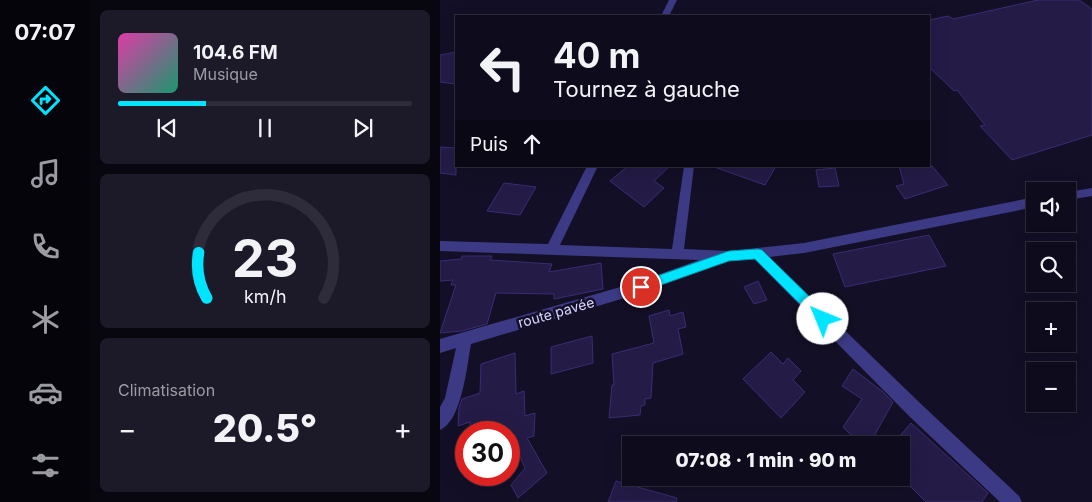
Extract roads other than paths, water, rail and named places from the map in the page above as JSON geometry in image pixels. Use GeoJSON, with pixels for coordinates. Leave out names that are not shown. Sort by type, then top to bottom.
{"type":"FeatureCollection","features":[{"type":"Feature","properties":{"kind":"street"},"geometry":{"type":"LineString","coordinates":[[666,15],[673,0]]}},
{"type":"Feature","properties":{"kind":"street"},"geometry":{"type":"LineString","coordinates":[[552,249],[593,167]]}},
{"type":"Feature","properties":{"kind":"street"},"geometry":{"type":"LineString","coordinates":[[677,255],[689,167]]}},
{"type":"Feature","properties":{"kind":"street"},"geometry":{"type":"LineString","coordinates":[[1076,195],[1092,192]]}},
{"type":"Feature","properties":{"kind":"street"},"geometry":{"type":"LineString","coordinates":[[440,246],[677,255],[729,256],[758,254],[804,248],[1026,204]]}},
{"type":"Feature","properties":{"kind":"street"},"geometry":{"type":"LineString","coordinates":[[758,254],[915,410],[1013,502]]}},
{"type":"Feature","properties":{"kind":"street","name":"route pavée"},"geometry":{"type":"LineString","coordinates":[[440,346],[641,287],[729,256]]}},
{"type":"Feature","properties":{"kind":"street"},"geometry":{"type":"LineString","coordinates":[[440,422],[452,401],[465,339]]}}]}
